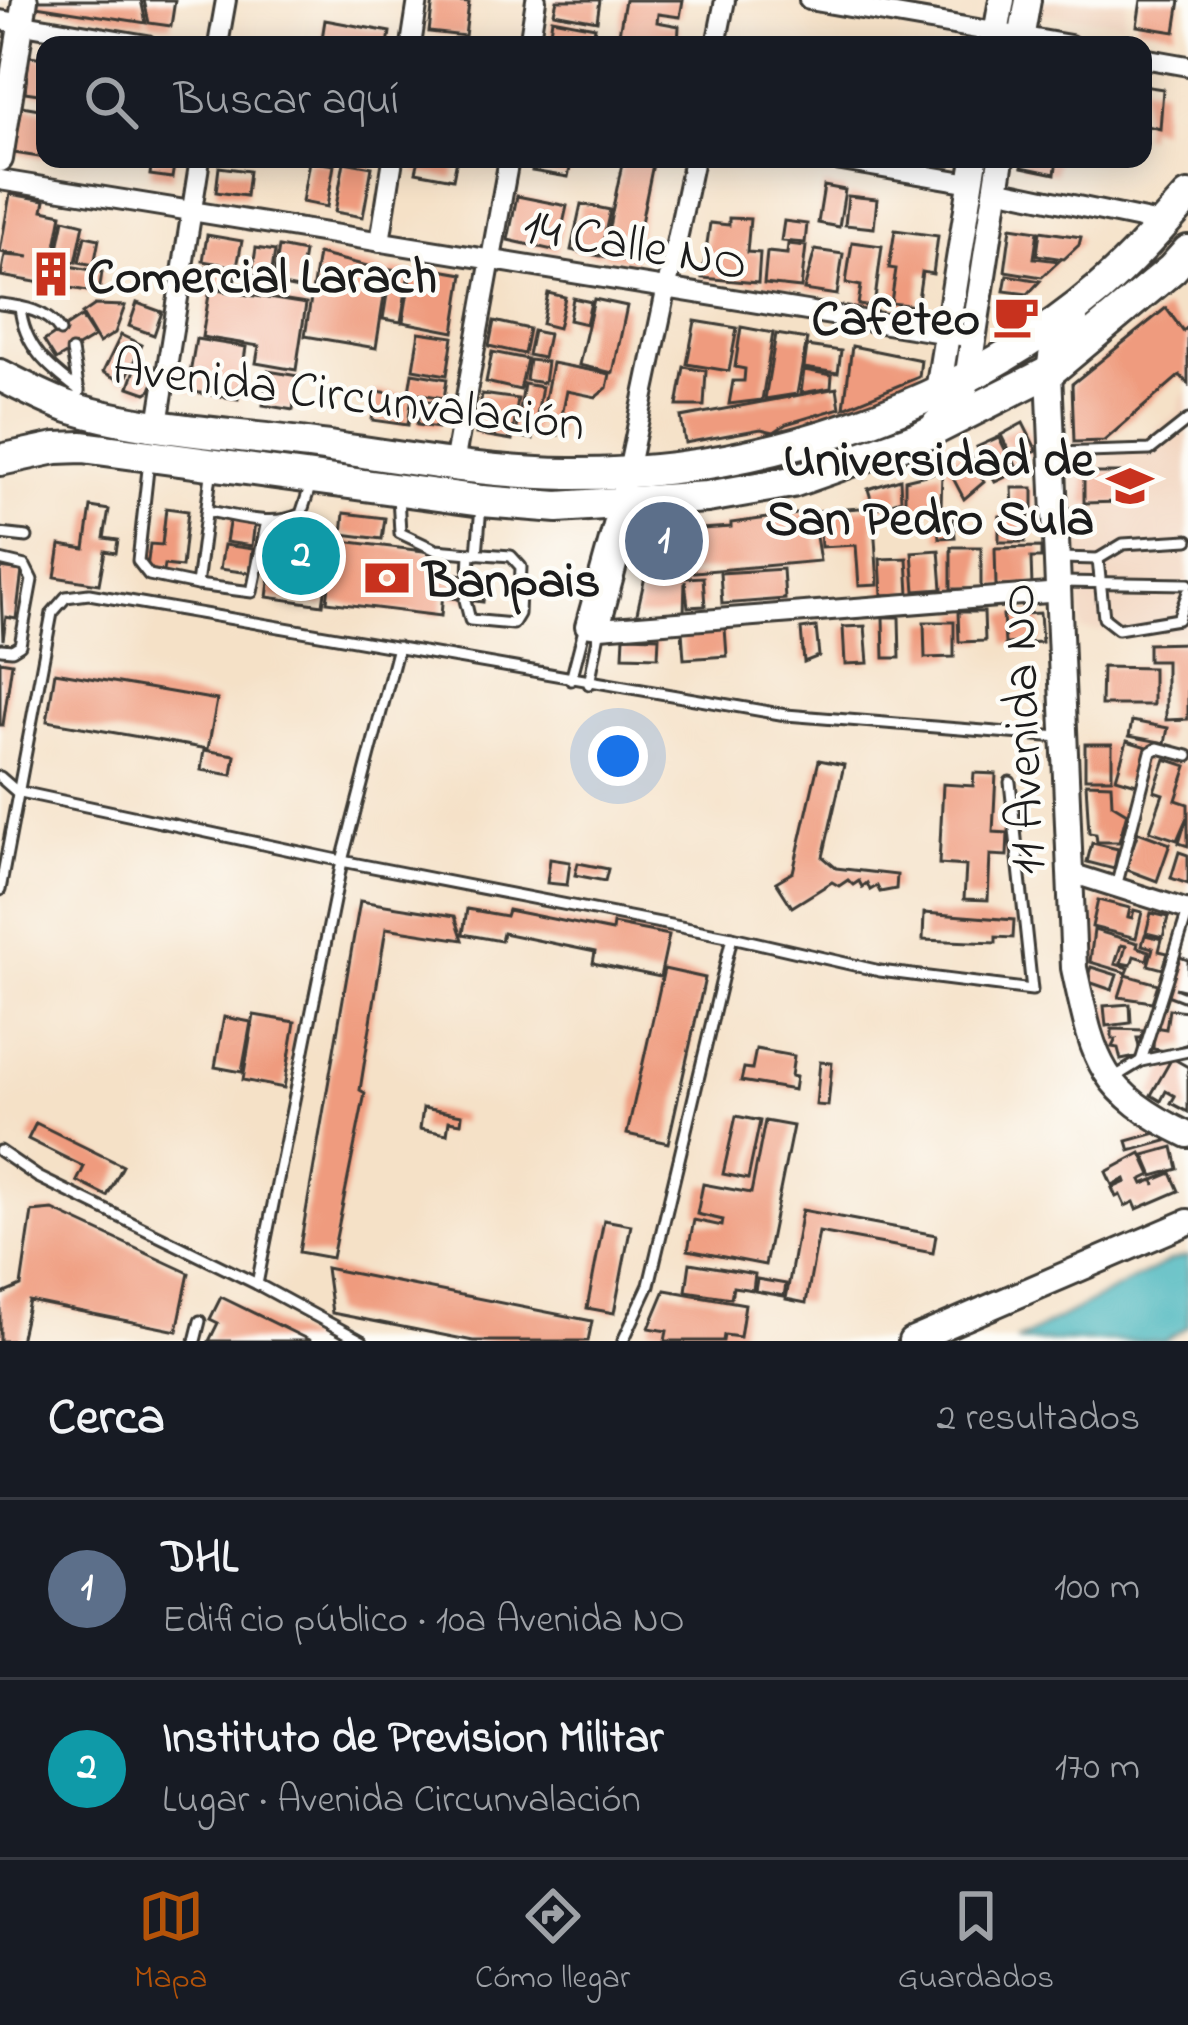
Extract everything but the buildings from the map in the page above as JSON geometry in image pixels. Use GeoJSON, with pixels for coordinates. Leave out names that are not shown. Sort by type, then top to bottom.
{"type":"FeatureCollection","features":[{"type":"Feature","properties":{"kind":"highway","name":"Avenida Circunvalación"},"geometry":{"type":"LineString","coordinates":[[0,375],[67,406],[81,400],[158,424],[454,464],[572,474],[628,471],[774,449],[860,427],[938,391],[1053,324],[1099,289],[1188,197]]}},
{"type":"Feature","properties":{"kind":"highway","name":"Avenida Circunvalación"},"geometry":{"type":"LineString","coordinates":[[0,460],[56,448],[150,455],[558,508],[707,497],[792,482],[920,437],[1049,372],[1180,266]]}},
{"type":"Feature","properties":{"kind":"highway"},"geometry":{"type":"LineString","coordinates":[[313,477],[361,468],[442,478],[454,464]]}},
{"type":"Feature","properties":{"kind":"street"},"geometry":{"type":"LineString","coordinates":[[220,36],[226,0]]}},
{"type":"Feature","properties":{"kind":"street"},"geometry":{"type":"LineString","coordinates":[[412,36],[418,0]]}},
{"type":"Feature","properties":{"kind":"street"},"geometry":{"type":"LineString","coordinates":[[530,36],[536,0]]}},
{"type":"Feature","properties":{"kind":"street"},"geometry":{"type":"LineString","coordinates":[[718,36],[725,0]]}},
{"type":"Feature","properties":{"kind":"street"},"geometry":{"type":"LineString","coordinates":[[809,0],[988,36]]}},
{"type":"Feature","properties":{"kind":"street"},"geometry":{"type":"LineString","coordinates":[[1002,0],[1007,36]]}},
{"type":"Feature","properties":{"kind":"street"},"geometry":{"type":"LineString","coordinates":[[1010,36],[1028,0]]}},
{"type":"Feature","properties":{"kind":"street"},"geometry":{"type":"LineString","coordinates":[[0,159],[16,15],[108,36]]}},
{"type":"Feature","properties":{"kind":"street"},"geometry":{"type":"LineString","coordinates":[[1152,60],[1188,66]]}},
{"type":"Feature","properties":{"kind":"street"},"geometry":{"type":"LineString","coordinates":[[158,424],[198,168]]}},
{"type":"Feature","properties":{"kind":"street"},"geometry":{"type":"LineString","coordinates":[[380,242],[392,168]]}},
{"type":"Feature","properties":{"kind":"street"},"geometry":{"type":"LineString","coordinates":[[454,464],[507,168]]}},
{"type":"Feature","properties":{"kind":"street"},"geometry":{"type":"LineString","coordinates":[[692,168],[628,471],[626,502],[593,627],[1060,577]]}},
{"type":"Feature","properties":{"kind":"street"},"geometry":{"type":"LineString","coordinates":[[906,168],[981,177],[1164,224]]}},
{"type":"Feature","properties":{"kind":"street"},"geometry":{"type":"LineString","coordinates":[[938,391],[981,177]]}},
{"type":"Feature","properties":{"kind":"street"},"geometry":{"type":"LineString","coordinates":[[920,437],[956,403],[969,375],[981,177]]}},
{"type":"Feature","properties":{"kind":"street","name":"14 Calle NO"},"geometry":{"type":"LineString","coordinates":[[0,180],[973,338]]}},
{"type":"Feature","properties":{"kind":"street"},"geometry":{"type":"LineString","coordinates":[[1049,372],[1053,342],[1093,303],[1099,289]]}},
{"type":"Feature","properties":{"kind":"street","name":"11 Avenida NO"},"geometry":{"type":"LineString","coordinates":[[1049,372],[1074,968],[1092,1049],[1110,1081],[1142,1110],[1188,1135]]}},
{"type":"Feature","properties":{"kind":"street"},"geometry":{"type":"LineString","coordinates":[[1071,873],[1188,910]]}},
{"type":"Feature","properties":{"kind":"street"},"geometry":{"type":"LineString","coordinates":[[911,1341],[1188,1222]]}},
{"type":"Feature","properties":{"kind":"lane"},"geometry":{"type":"LineString","coordinates":[[0,304],[53,320],[60,331]]}},
{"type":"Feature","properties":{"kind":"lane"},"geometry":{"type":"LineString","coordinates":[[20,307],[25,337],[81,400]]}},
{"type":"Feature","properties":{"kind":"lane"},"geometry":{"type":"LineString","coordinates":[[72,351],[81,400]]}},
{"type":"Feature","properties":{"kind":"lane"},"geometry":{"type":"LineString","coordinates":[[1055,453],[1150,450],[1188,420]]}},
{"type":"Feature","properties":{"kind":"lane"},"geometry":{"type":"LineString","coordinates":[[150,455],[138,561],[149,575],[251,592],[267,521]]}},
{"type":"Feature","properties":{"kind":"lane"},"geometry":{"type":"LineString","coordinates":[[197,585],[212,465]]}},
{"type":"Feature","properties":{"kind":"lane"},"geometry":{"type":"LineString","coordinates":[[208,511],[286,520],[301,514],[313,477]]}},
{"type":"Feature","properties":{"kind":"lane"},"geometry":{"type":"LineString","coordinates":[[398,489],[400,533],[436,550],[517,560],[522,585],[513,624],[470,620],[465,600]]}},
{"type":"Feature","properties":{"kind":"lane"},"geometry":{"type":"LineString","coordinates":[[469,575],[482,501]]}},
{"type":"Feature","properties":{"kind":"lane"},"geometry":{"type":"LineString","coordinates":[[0,534],[27,537]]}},
{"type":"Feature","properties":{"kind":"lane"},"geometry":{"type":"LineString","coordinates":[[1060,577],[1123,544],[1188,540]]}},
{"type":"Feature","properties":{"kind":"lane"},"geometry":{"type":"LineString","coordinates":[[1060,577],[1099,584],[1188,588],[1178,620],[1118,629],[1104,618],[1099,584],[1098,559]]}},
{"type":"Feature","properties":{"kind":"lane"},"geometry":{"type":"LineString","coordinates":[[0,560],[26,566],[32,580],[20,645],[2,649]]}},
{"type":"Feature","properties":{"kind":"lane"},"geometry":{"type":"LineString","coordinates":[[0,890],[52,613],[66,597],[89,594],[786,715],[1066,738]]}},
{"type":"Feature","properties":{"kind":"lane"},"geometry":{"type":"LineString","coordinates":[[571,680],[593,627]]}},
{"type":"Feature","properties":{"kind":"lane"},"geometry":{"type":"LineString","coordinates":[[590,684],[593,627]]}},
{"type":"Feature","properties":{"kind":"lane"},"geometry":{"type":"LineString","coordinates":[[257,1284],[341,861],[398,647]]}},
{"type":"Feature","properties":{"kind":"lane"},"geometry":{"type":"LineString","coordinates":[[1116,887],[1151,752],[1158,748],[1188,756]]}},
{"type":"Feature","properties":{"kind":"lane"},"geometry":{"type":"LineString","coordinates":[[0,777],[16,791],[341,861],[732,937],[880,971],[1032,990],[1010,782]]}},
{"type":"Feature","properties":{"kind":"lane"},"geometry":{"type":"LineString","coordinates":[[0,797],[16,791]]}},
{"type":"Feature","properties":{"kind":"lane"},"geometry":{"type":"LineString","coordinates":[[1141,1061],[1188,910]]}},
{"type":"Feature","properties":{"kind":"lane"},"geometry":{"type":"LineString","coordinates":[[623,1341],[650,1285],[732,937]]}},
{"type":"Feature","properties":{"kind":"lane"},"geometry":{"type":"LineString","coordinates":[[1110,1081],[1141,1061],[1188,1051]]}},
{"type":"Feature","properties":{"kind":"lane"},"geometry":{"type":"LineString","coordinates":[[0,1151],[38,1178],[257,1284],[362,1341]]}},
{"type":"Feature","properties":{"kind":"lane"},"geometry":{"type":"LineString","coordinates":[[195,1341],[200,1321]]}},
{"type":"Feature","properties":{"kind":"shaded area"},"geometry":{"type":"Polygon","coordinates":[[[1041,0],[1127,0],[1123,23],[1038,13],[1041,0]]]}},
{"type":"Feature","properties":{"kind":"shaded area","name":"Universidad de San Pedro Sula"},"geometry":{"type":"Polygon","coordinates":[[[1188,390],[1188,635],[1081,630],[1068,452],[1140,440],[1177,413],[1188,390]]]}},
{"type":"Feature","properties":{"kind":"water"},"geometry":{"type":"Polygon","coordinates":[[[1188,1256],[1188,1326],[1164,1341],[1016,1341],[1170,1261],[1188,1256]]]}},
{"type":"Feature","properties":{"kind":"place","name":"Comercial Larach"},"geometry":{"type":"Point","coordinates":[51,274]}},
{"type":"Feature","properties":{"kind":"place","name":"Cafeteo"},"geometry":{"type":"Point","coordinates":[1016,316]}},
{"type":"Feature","properties":{"kind":"place","name":"Universidad de San Pedro Sula"},"geometry":{"type":"Point","coordinates":[1130,486]}},
{"type":"Feature","properties":{"kind":"place","name":"DHL"},"geometry":{"type":"Point","coordinates":[664,541]}},
{"type":"Feature","properties":{"kind":"place","name":"Instituto de Prevision Militar"},"geometry":{"type":"Point","coordinates":[301,556]}},
{"type":"Feature","properties":{"kind":"place","name":"Banpais"},"geometry":{"type":"Point","coordinates":[387,578]}}]}
